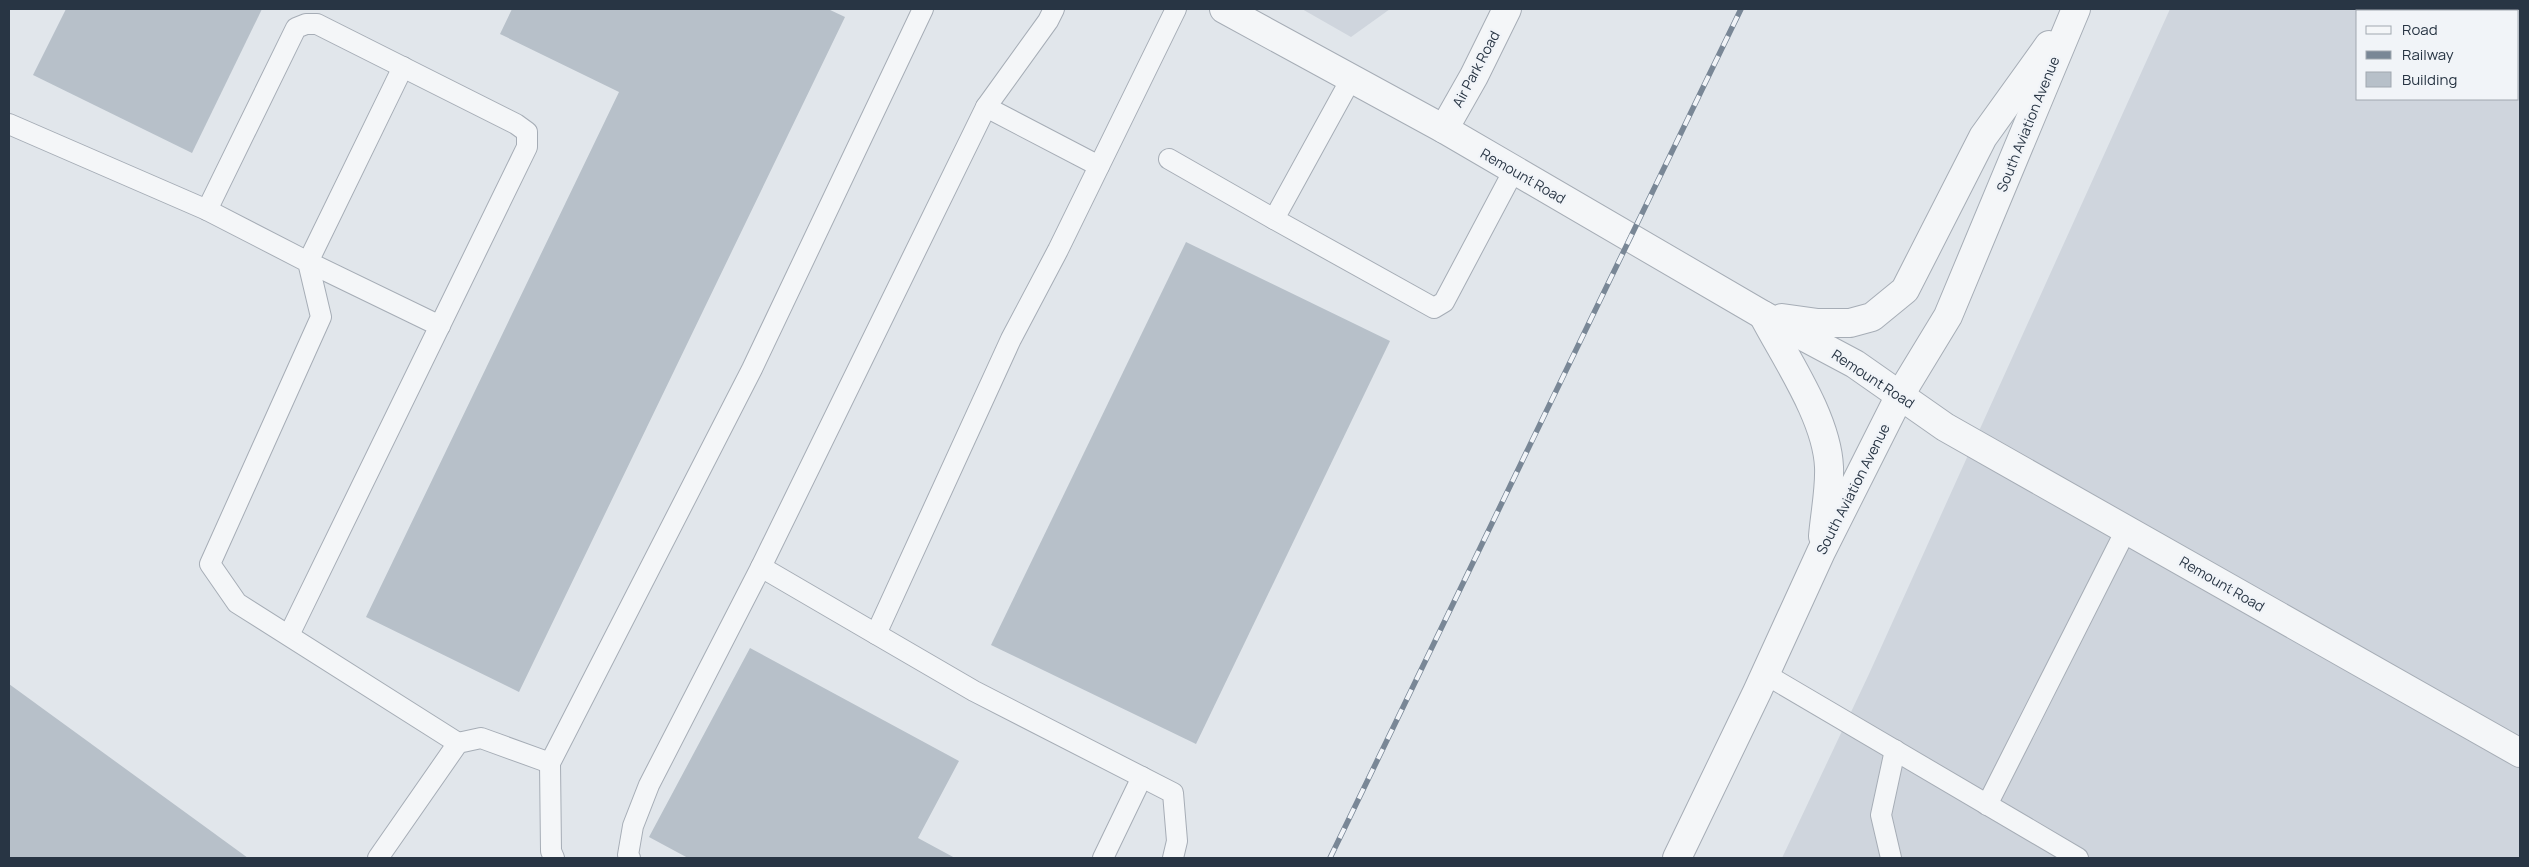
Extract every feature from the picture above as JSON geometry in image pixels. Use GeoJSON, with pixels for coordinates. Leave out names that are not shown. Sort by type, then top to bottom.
{"type":"FeatureCollection","features":[{"type":"Feature","properties":{"kind":"street","name":"Remount Road"},"geometry":{"type":"LineString","coordinates":[[1224,9],[1444,129],[1763,315],[1855,364],[1945,427],[2520,753]]}},
{"type":"Feature","properties":{"kind":"street","name":"Air Park Road"},"geometry":{"type":"LineString","coordinates":[[1444,129],[1474,76],[1507,9]]}},
{"type":"Feature","properties":{"kind":"street"},"geometry":{"type":"LineString","coordinates":[[1763,315],[1818,323],[1850,323],[1872,316],[1906,290],[1983,137],[2075,9]]}},
{"type":"Feature","properties":{"kind":"street","name":"South Aviation Avenue"},"geometry":{"type":"LineString","coordinates":[[1677,858],[1821,552],[1900,395],[1948,316],[2075,9]]}},
{"type":"Feature","properties":{"kind":"street"},"geometry":{"type":"LineString","coordinates":[[1763,315],[1818,418],[1826,441],[1829,467],[1821,552]]}},
{"type":"Feature","properties":{"kind":"lane"},"geometry":{"type":"LineString","coordinates":[[554,858],[551,851],[550,763],[752,368],[923,9]]}},
{"type":"Feature","properties":{"kind":"lane"},"geometry":{"type":"LineString","coordinates":[[630,858],[628,854],[633,826],[649,785],[761,567],[986,107],[1048,21],[1054,9]]}},
{"type":"Feature","properties":{"kind":"lane"},"geometry":{"type":"LineString","coordinates":[[876,634],[1011,339],[1176,9]]}},
{"type":"Feature","properties":{"kind":"lane"},"geometry":{"type":"LineString","coordinates":[[207,210],[296,28],[306,24],[317,24],[516,124],[527,132],[527,146],[288,636]]}},
{"type":"Feature","properties":{"kind":"lane"},"geometry":{"type":"LineString","coordinates":[[403,67],[308,262],[321,316],[210,564],[237,603],[458,743]]}},
{"type":"Feature","properties":{"kind":"lane"},"geometry":{"type":"LineString","coordinates":[[1274,219],[1351,79]]}},
{"type":"Feature","properties":{"kind":"lane"},"geometry":{"type":"LineString","coordinates":[[986,107],[1099,166]]}},
{"type":"Feature","properties":{"kind":"lane"},"geometry":{"type":"LineString","coordinates":[[9,124],[207,210],[308,262],[440,326]]}},
{"type":"Feature","properties":{"kind":"lane"},"geometry":{"type":"LineString","coordinates":[[1169,159],[1434,308],[1444,302],[1514,170]]}},
{"type":"Feature","properties":{"kind":"lane"},"geometry":{"type":"LineString","coordinates":[[1987,805],[2126,530]]}},
{"type":"Feature","properties":{"kind":"lane"},"geometry":{"type":"LineString","coordinates":[[761,567],[974,691],[1173,793],[1177,841],[1173,858]]}},
{"type":"Feature","properties":{"kind":"lane"},"geometry":{"type":"LineString","coordinates":[[1765,674],[2078,858]]}},
{"type":"Feature","properties":{"kind":"lane"},"geometry":{"type":"LineString","coordinates":[[378,858],[458,743],[481,738],[550,763]]}},
{"type":"Feature","properties":{"kind":"lane"},"geometry":{"type":"LineString","coordinates":[[1891,858],[1881,815],[1895,750]]}},
{"type":"Feature","properties":{"kind":"lane"},"geometry":{"type":"LineString","coordinates":[[1103,858],[1142,776]]}},
{"type":"Feature","properties":{"kind":"shaded area"},"geometry":{"type":"Polygon","coordinates":[[[1302,9],[1390,9],[1351,37],[1302,9]]]}},
{"type":"Feature","properties":{"kind":"shaded area"},"geometry":{"type":"Polygon","coordinates":[[[2170,9],[2520,9],[2520,858],[1782,858],[1869,674],[2170,9]]]}},
{"type":"Feature","properties":{"kind":"building"},"geometry":{"type":"Polygon","coordinates":[[[66,9],[262,9],[192,153],[33,75],[66,9]]]}},
{"type":"Feature","properties":{"kind":"building"},"geometry":{"type":"Polygon","coordinates":[[[512,9],[828,9],[845,17],[519,692],[366,617],[619,92],[500,34],[512,9]]]}},
{"type":"Feature","properties":{"kind":"building"},"geometry":{"type":"Polygon","coordinates":[[[1186,242],[1390,341],[1196,744],[991,645],[1186,242]]]}},
{"type":"Feature","properties":{"kind":"building"},"geometry":{"type":"Polygon","coordinates":[[[750,648],[959,761],[918,838],[955,858],[688,858],[649,837],[750,648]]]}},
{"type":"Feature","properties":{"kind":"building"},"geometry":{"type":"Polygon","coordinates":[[[9,684],[248,858],[9,858],[9,684]]]}},
{"type":"Feature","properties":{"kind":"railway"},"geometry":{"type":"LineString","coordinates":[[1330,858],[1741,9]]}}]}
